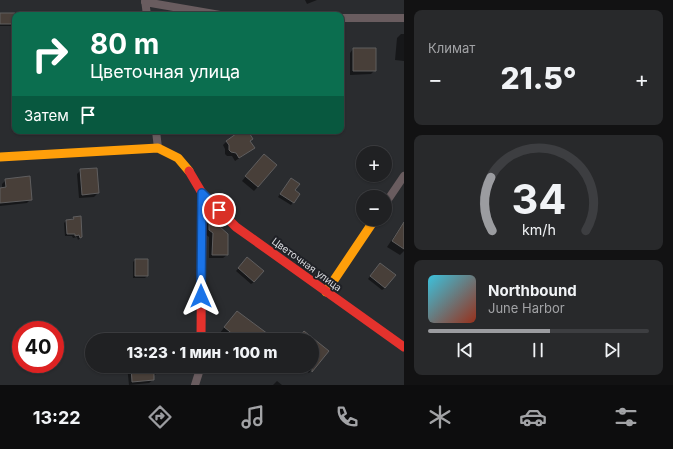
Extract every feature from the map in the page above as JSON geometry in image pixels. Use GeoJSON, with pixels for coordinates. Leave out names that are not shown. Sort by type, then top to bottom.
{"type":"FeatureCollection","features":[{"type":"Feature","properties":{"kind":"street"},"geometry":{"type":"LineString","coordinates":[[147,12],[145,1],[204,12]]}},
{"type":"Feature","properties":{"kind":"street"},"geometry":{"type":"LineString","coordinates":[[344,18],[404,18]]}},
{"type":"Feature","properties":{"kind":"street"},"geometry":{"type":"LineString","coordinates":[[0,157],[158,148],[156,134]]}},
{"type":"Feature","properties":{"kind":"street","name":"Цветочная улица"},"geometry":{"type":"LineString","coordinates":[[158,148],[178,158],[191,174],[202,193],[236,227],[404,347]]}},
{"type":"Feature","properties":{"kind":"street"},"geometry":{"type":"LineString","coordinates":[[392,194],[404,176]]}},
{"type":"Feature","properties":{"kind":"street"},"geometry":{"type":"LineString","coordinates":[[201,333],[202,193]]}},
{"type":"Feature","properties":{"kind":"street"},"geometry":{"type":"LineString","coordinates":[[326,292],[370,226]]}},
{"type":"Feature","properties":{"kind":"street"},"geometry":{"type":"LineString","coordinates":[[195,385],[198,373]]}},
{"type":"Feature","properties":{"kind":"building"},"geometry":{"type":"Polygon","coordinates":[[[0,13],[12,13],[12,24],[0,24],[0,13]]]}},
{"type":"Feature","properties":{"kind":"building"},"geometry":{"type":"Polygon","coordinates":[[[353,48],[376,48],[376,71],[353,71],[353,48]]]}},
{"type":"Feature","properties":{"kind":"building"},"geometry":{"type":"Polygon","coordinates":[[[236,134],[250,134],[253,139],[250,141],[255,148],[239,158],[236,153],[229,150],[229,145],[226,141],[236,134]]]}},
{"type":"Feature","properties":{"kind":"building"},"geometry":{"type":"Polygon","coordinates":[[[264,154],[277,165],[258,187],[245,176],[264,154]]]}},
{"type":"Feature","properties":{"kind":"building"},"geometry":{"type":"Polygon","coordinates":[[[97,168],[99,193],[82,195],[80,169],[97,168]]]}},
{"type":"Feature","properties":{"kind":"building"},"geometry":{"type":"Polygon","coordinates":[[[30,176],[32,200],[0,203],[0,188],[6,187],[5,179],[30,176]]]}},
{"type":"Feature","properties":{"kind":"building"},"geometry":{"type":"Polygon","coordinates":[[[291,178],[300,184],[295,190],[300,194],[294,203],[280,194],[291,178]]]}},
{"type":"Feature","properties":{"kind":"building"},"geometry":{"type":"Polygon","coordinates":[[[81,216],[82,237],[80,238],[79,235],[75,236],[75,234],[67,234],[66,220],[81,216]]]}},
{"type":"Feature","properties":{"kind":"building"},"geometry":{"type":"Polygon","coordinates":[[[211,219],[228,234],[228,255],[212,255],[213,233],[209,230],[209,221],[211,219]]]}},
{"type":"Feature","properties":{"kind":"building"},"geometry":{"type":"Polygon","coordinates":[[[404,222],[404,249],[392,241],[404,222]]]}},
{"type":"Feature","properties":{"kind":"building"},"geometry":{"type":"Polygon","coordinates":[[[247,257],[264,271],[254,282],[238,268],[247,257]]]}},
{"type":"Feature","properties":{"kind":"building"},"geometry":{"type":"Polygon","coordinates":[[[135,259],[148,259],[148,276],[135,276],[135,259]]]}},
{"type":"Feature","properties":{"kind":"building"},"geometry":{"type":"Polygon","coordinates":[[[380,263],[396,275],[385,288],[370,276],[380,263]]]}},
{"type":"Feature","properties":{"kind":"building"},"geometry":{"type":"Polygon","coordinates":[[[237,311],[267,333],[231,333],[224,327],[237,311]]]}},
{"type":"Feature","properties":{"kind":"building"},"geometry":{"type":"Polygon","coordinates":[[[319,343],[329,351],[319,363],[319,343]]]}},
{"type":"Feature","properties":{"kind":"building"},"geometry":{"type":"Polygon","coordinates":[[[131,373],[154,373],[154,380],[132,382],[131,373]]]}},
{"type":"Feature","properties":{"kind":"traffic: slow"},"geometry":{"type":"LineString","coordinates":[[0,157],[158,148],[178,158],[189,171]]}},
{"type":"Feature","properties":{"kind":"traffic: slow"},"geometry":{"type":"LineString","coordinates":[[326,292],[370,226]]}},
{"type":"Feature","properties":{"kind":"traffic: jam"},"geometry":{"type":"LineString","coordinates":[[189,171],[202,193],[236,227],[404,347]]}},
{"type":"Feature","properties":{"kind":"traffic: jam"},"geometry":{"type":"LineString","coordinates":[[201,333],[202,193]]}},
{"type":"Feature","properties":{"kind":"route"},"geometry":{"type":"LineString","coordinates":[[201,296],[202,193],[219,210]]}}]}
